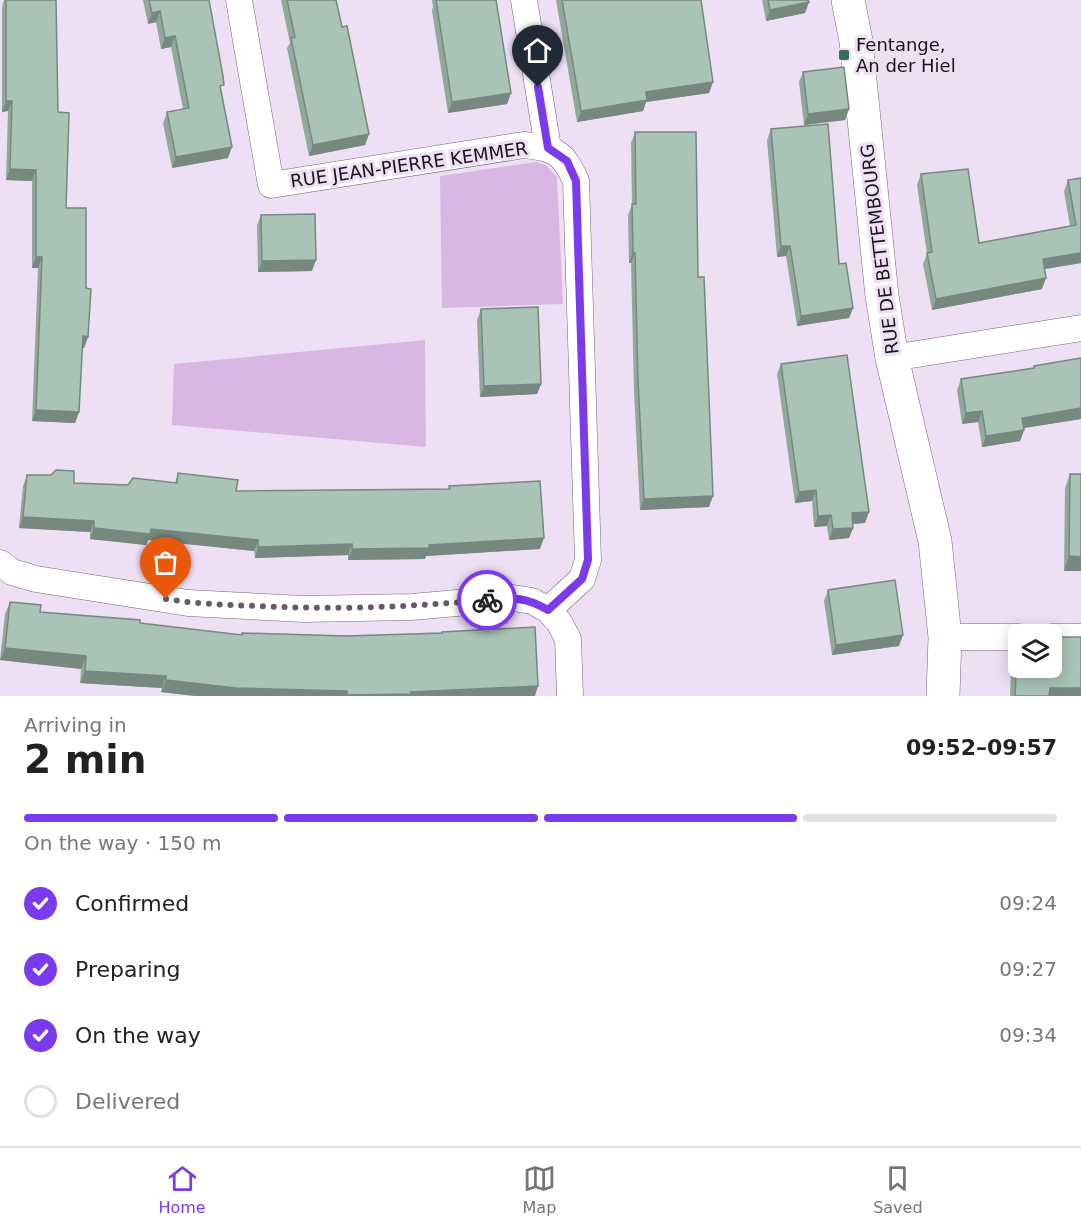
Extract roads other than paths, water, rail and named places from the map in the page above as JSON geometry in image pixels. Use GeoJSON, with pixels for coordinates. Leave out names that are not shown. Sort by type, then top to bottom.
{"type":"FeatureCollection","features":[{"type":"Feature","properties":{"kind":"main road","name":"RUE DE BETTEMBOURG"},"geometry":{"type":"LineString","coordinates":[[848,0],[856,41],[882,296],[892,358],[935,541],[945,637],[943,696]]}},
{"type":"Feature","properties":{"kind":"street","name":"RUE JEAN-PIERRE KEMMER"},"geometry":{"type":"LineString","coordinates":[[239,0],[271,185],[524,146],[548,148],[567,161],[576,181],[588,560],[582,579],[548,610]]}},
{"type":"Feature","properties":{"kind":"street","name":"RUE JEAN-PIERRE KEMMER"},"geometry":{"type":"LineString","coordinates":[[524,0],[548,148]]}},
{"type":"Feature","properties":{"kind":"street"},"geometry":{"type":"LineString","coordinates":[[892,358],[1081,328]]}},
{"type":"Feature","properties":{"kind":"street"},"geometry":{"type":"LineString","coordinates":[[0,563],[12,572],[36,579],[188,603],[304,609],[412,607],[513,598],[532,601],[548,610],[560,622],[568,639],[570,696]]}},
{"type":"Feature","properties":{"kind":"street"},"geometry":{"type":"LineString","coordinates":[[945,637],[1008,637]]}},
{"type":"Feature","properties":{"kind":"street"},"geometry":{"type":"LineString","coordinates":[[1062,637],[1081,637]]}},
{"type":"Feature","properties":{"kind":"place","name":"Fentange, An der Hiel"},"geometry":{"type":"Point","coordinates":[844,55]}}]}
